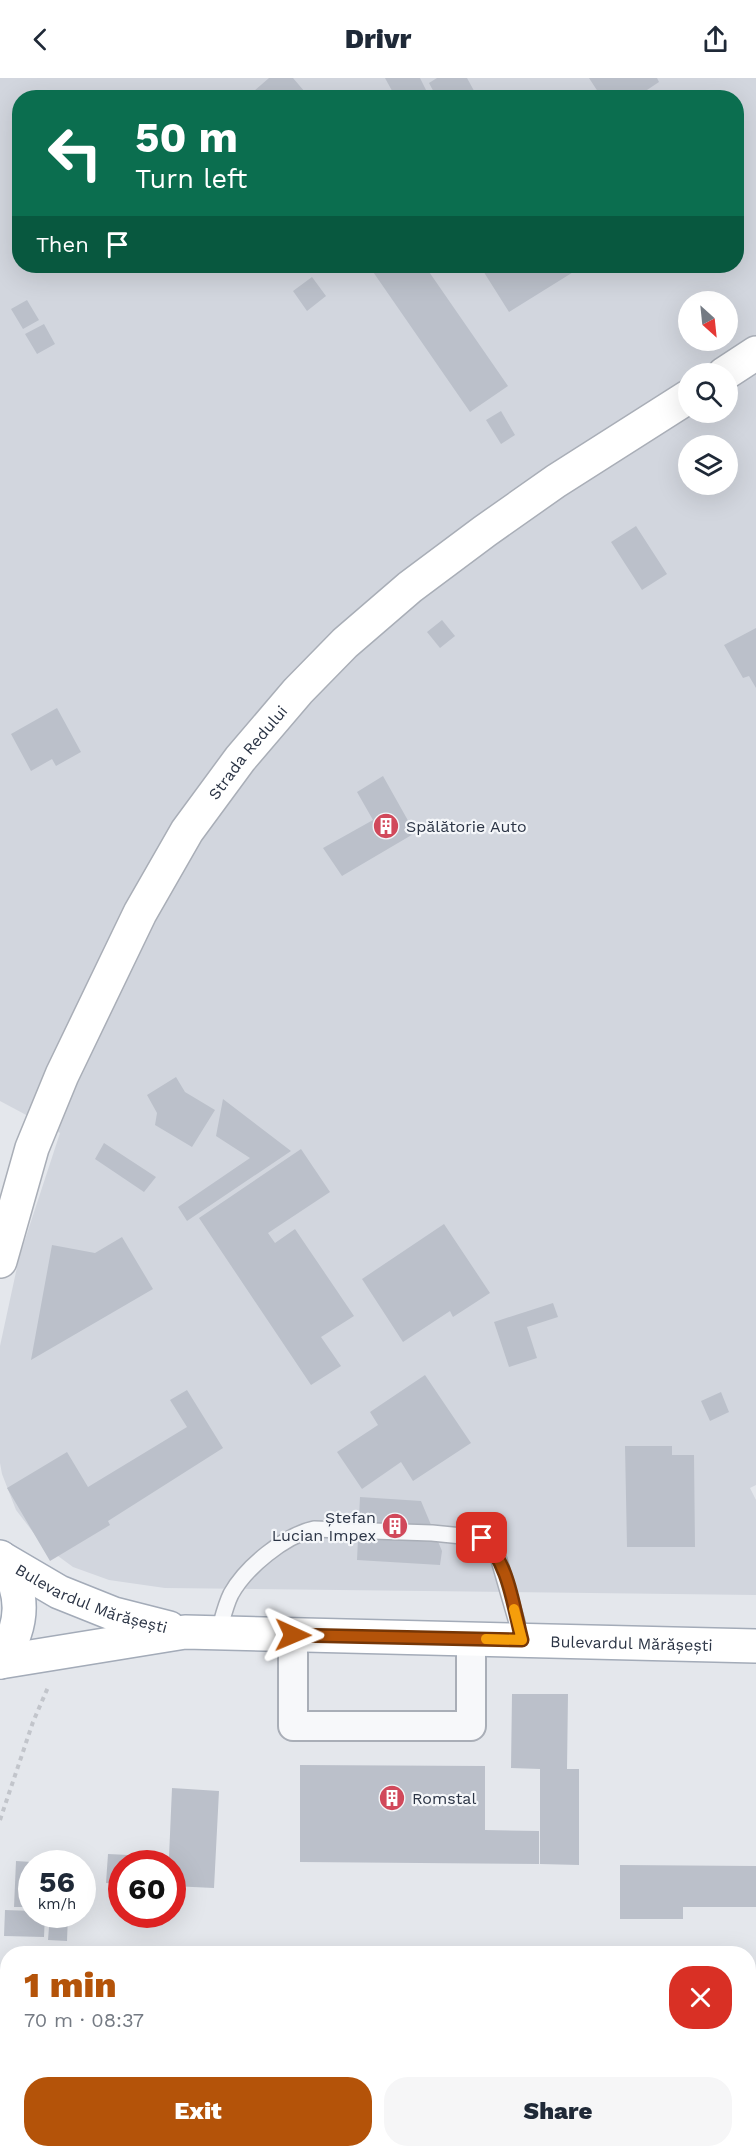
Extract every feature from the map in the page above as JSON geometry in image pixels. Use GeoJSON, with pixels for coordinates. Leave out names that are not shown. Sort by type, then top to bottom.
{"type":"FeatureCollection","features":[{"type":"Feature","properties":{"kind":"main road"},"geometry":{"type":"LineString","coordinates":[[738,365],[756,353]]}},
{"type":"Feature","properties":{"kind":"main road","name":"Strada Redului"},"geometry":{"type":"LineString","coordinates":[[0,1261],[32,1148],[77,1043],[140,913],[187,831],[240,759],[298,691],[345,643],[410,587],[556,482],[678,403]]}},
{"type":"Feature","properties":{"kind":"main road"},"geometry":{"type":"LineString","coordinates":[[0,1662],[13,1643],[19,1621],[20,1599],[13,1577],[1,1558]]}},
{"type":"Feature","properties":{"kind":"main road","name":"Bulevardul Mărășești"},"geometry":{"type":"LineString","coordinates":[[1,1558],[59,1592],[114,1614],[185,1632],[756,1646]]}},
{"type":"Feature","properties":{"kind":"main road","name":"Bulevardul Mărășești"},"geometry":{"type":"LineString","coordinates":[[0,1662],[185,1632]]}},
{"type":"Feature","properties":{"kind":"street"},"geometry":{"type":"LineString","coordinates":[[293,1635],[293,1726],[471,1726],[471,1639]]}},
{"type":"Feature","properties":{"kind":"lane"},"geometry":{"type":"LineString","coordinates":[[218,1634],[230,1596],[243,1576],[286,1541],[300,1532],[314,1529],[432,1533],[482,1538],[491,1546],[499,1560],[522,1640]]}},
{"type":"Feature","properties":{"kind":"path"},"geometry":{"type":"LineString","coordinates":[[0,1820],[33,1722],[64,1651]]}},
{"type":"Feature","properties":{"kind":"shaded area"},"geometry":{"type":"Polygon","coordinates":[[[0,78],[756,78],[756,1485],[750,1488],[756,1500],[756,1595],[165,1588],[109,1580],[73,1567],[43,1545],[16,1510],[0,1463],[0,1346],[19,1258],[60,1133],[0,1101],[0,78]]]}},
{"type":"Feature","properties":{"kind":"building"},"geometry":{"type":"Polygon","coordinates":[[[269,78],[293,78],[303,90],[255,90],[269,78]]]}},
{"type":"Feature","properties":{"kind":"building"},"geometry":{"type":"Polygon","coordinates":[[[385,78],[420,78],[426,90],[392,90],[385,78]]]}},
{"type":"Feature","properties":{"kind":"building"},"geometry":{"type":"Polygon","coordinates":[[[437,78],[467,78],[474,90],[433,90],[429,83],[437,78]]]}},
{"type":"Feature","properties":{"kind":"building"},"geometry":{"type":"Polygon","coordinates":[[[589,78],[657,78],[659,82],[647,90],[597,90],[589,78]]]}},
{"type":"Feature","properties":{"kind":"building"},"geometry":{"type":"Polygon","coordinates":[[[374,273],[430,273],[508,386],[470,412],[374,273]]]}},
{"type":"Feature","properties":{"kind":"building"},"geometry":{"type":"Polygon","coordinates":[[[484,273],[572,273],[509,312],[484,273]]]}},
{"type":"Feature","properties":{"kind":"building"},"geometry":{"type":"Polygon","coordinates":[[[312,277],[326,296],[307,311],[293,291],[312,277]]]}},
{"type":"Feature","properties":{"kind":"building"},"geometry":{"type":"Polygon","coordinates":[[[27,300],[39,320],[23,329],[11,309],[27,300]]]}},
{"type":"Feature","properties":{"kind":"building"},"geometry":{"type":"Polygon","coordinates":[[[44,324],[55,344],[37,354],[25,334],[44,324]]]}},
{"type":"Feature","properties":{"kind":"building"},"geometry":{"type":"Polygon","coordinates":[[[501,411],[515,435],[501,444],[486,420],[501,411]]]}},
{"type":"Feature","properties":{"kind":"building"},"geometry":{"type":"Polygon","coordinates":[[[636,526],[667,574],[642,590],[611,542],[636,526]]]}},
{"type":"Feature","properties":{"kind":"building"},"geometry":{"type":"Polygon","coordinates":[[[442,620],[455,636],[440,648],[427,632],[442,620]]]}},
{"type":"Feature","properties":{"kind":"building"},"geometry":{"type":"Polygon","coordinates":[[[756,628],[756,688],[749,676],[743,678],[724,645],[756,628]]]}},
{"type":"Feature","properties":{"kind":"building"},"geometry":{"type":"Polygon","coordinates":[[[57,708],[81,752],[56,766],[52,759],[31,771],[11,734],[57,708]]]}},
{"type":"Feature","properties":{"kind":"building","name":"Spălătorie Auto"},"geometry":{"type":"Polygon","coordinates":[[[383,776],[415,833],[342,876],[323,848],[373,820],[357,792],[383,776]]]}},
{"type":"Feature","properties":{"kind":"building"},"geometry":{"type":"Polygon","coordinates":[[[176,1077],[185,1092],[215,1110],[192,1147],[155,1125],[157,1113],[147,1095],[176,1077]]]}},
{"type":"Feature","properties":{"kind":"building"},"geometry":{"type":"Polygon","coordinates":[[[223,1099],[291,1151],[187,1221],[178,1207],[250,1158],[216,1136],[223,1099]]]}},
{"type":"Feature","properties":{"kind":"building"},"geometry":{"type":"Polygon","coordinates":[[[104,1143],[156,1177],[144,1192],[95,1159],[104,1143]]]}},
{"type":"Feature","properties":{"kind":"building"},"geometry":{"type":"Polygon","coordinates":[[[301,1149],[330,1192],[268,1233],[275,1243],[295,1229],[354,1316],[321,1337],[341,1366],[311,1385],[199,1218],[301,1149]]]}},
{"type":"Feature","properties":{"kind":"building"},"geometry":{"type":"Polygon","coordinates":[[[444,1224],[490,1293],[453,1317],[450,1311],[403,1342],[362,1279],[444,1224]]]}},
{"type":"Feature","properties":{"kind":"building"},"geometry":{"type":"Polygon","coordinates":[[[122,1237],[153,1289],[31,1360],[52,1245],[95,1253],[122,1237]]]}},
{"type":"Feature","properties":{"kind":"building"},"geometry":{"type":"Polygon","coordinates":[[[553,1303],[558,1317],[527,1327],[537,1358],[509,1367],[494,1322],[553,1303]]]}},
{"type":"Feature","properties":{"kind":"building"},"geometry":{"type":"Polygon","coordinates":[[[425,1375],[471,1443],[413,1481],[401,1462],[362,1489],[337,1452],[378,1425],[370,1412],[425,1375]]]}},
{"type":"Feature","properties":{"kind":"building"},"geometry":{"type":"Polygon","coordinates":[[[187,1390],[223,1448],[108,1521],[110,1525],[50,1561],[7,1488],[67,1452],[88,1487],[187,1427],[170,1400],[187,1390]]]}},
{"type":"Feature","properties":{"kind":"building"},"geometry":{"type":"Polygon","coordinates":[[[721,1392],[729,1412],[710,1421],[701,1401],[721,1392]]]}},
{"type":"Feature","properties":{"kind":"building"},"geometry":{"type":"Polygon","coordinates":[[[625,1446],[672,1446],[672,1455],[694,1455],[695,1547],[627,1547],[625,1446]]]}},
{"type":"Feature","properties":{"kind":"building","name":"Ștefan Lucian Impex"},"geometry":{"type":"Polygon","coordinates":[[[360,1497],[421,1501],[442,1551],[440,1565],[357,1560],[360,1497]]]}},
{"type":"Feature","properties":{"kind":"building"},"geometry":{"type":"Polygon","coordinates":[[[512,1694],[568,1694],[567,1769],[579,1769],[579,1865],[540,1864],[540,1769],[511,1768],[512,1694]]]}},
{"type":"Feature","properties":{"kind":"building","name":"Romstal"},"geometry":{"type":"Polygon","coordinates":[[[300,1765],[485,1766],[485,1830],[539,1831],[539,1864],[300,1862],[300,1765]]]}},
{"type":"Feature","properties":{"kind":"building"},"geometry":{"type":"Polygon","coordinates":[[[172,1788],[219,1791],[214,1888],[186,1887],[186,1850],[169,1850],[172,1788]]]}},
{"type":"Feature","properties":{"kind":"building"},"geometry":{"type":"Polygon","coordinates":[[[108,1854],[108,1883],[106,1883],[108,1854]]]}},
{"type":"Feature","properties":{"kind":"building"},"geometry":{"type":"Polygon","coordinates":[[[16,1861],[18,1861],[18,1907],[14,1907],[16,1861]]]}},
{"type":"Feature","properties":{"kind":"building"},"geometry":{"type":"Polygon","coordinates":[[[620,1865],[756,1866],[756,1907],[683,1907],[683,1919],[620,1919],[620,1865]]]}},
{"type":"Feature","properties":{"kind":"building"},"geometry":{"type":"Polygon","coordinates":[[[5,1910],[18,1910],[18,1928],[44,1928],[44,1937],[4,1936],[5,1910]]]}},
{"type":"Feature","properties":{"kind":"building"},"geometry":{"type":"Polygon","coordinates":[[[49,1928],[67,1928],[67,1941],[48,1940],[49,1928]]]}},
{"type":"Feature","properties":{"kind":"slow traffic"},"geometry":{"type":"LineString","coordinates":[[486,1639],[522,1640],[514,1609]]}},
{"type":"Feature","properties":{"kind":"place","name":"Spălătorie Auto"},"geometry":{"type":"Point","coordinates":[386,826]}},
{"type":"Feature","properties":{"kind":"place","name":"Ștefan Lucian Impex"},"geometry":{"type":"Point","coordinates":[395,1526]}},
{"type":"Feature","properties":{"kind":"place","name":"Romstal"},"geometry":{"type":"Point","coordinates":[392,1798]}},
{"type":"Feature","properties":{"kind":"route"},"geometry":{"type":"LineString","coordinates":[[293,1635],[522,1640],[499,1560],[491,1546],[482,1538]]}}]}
